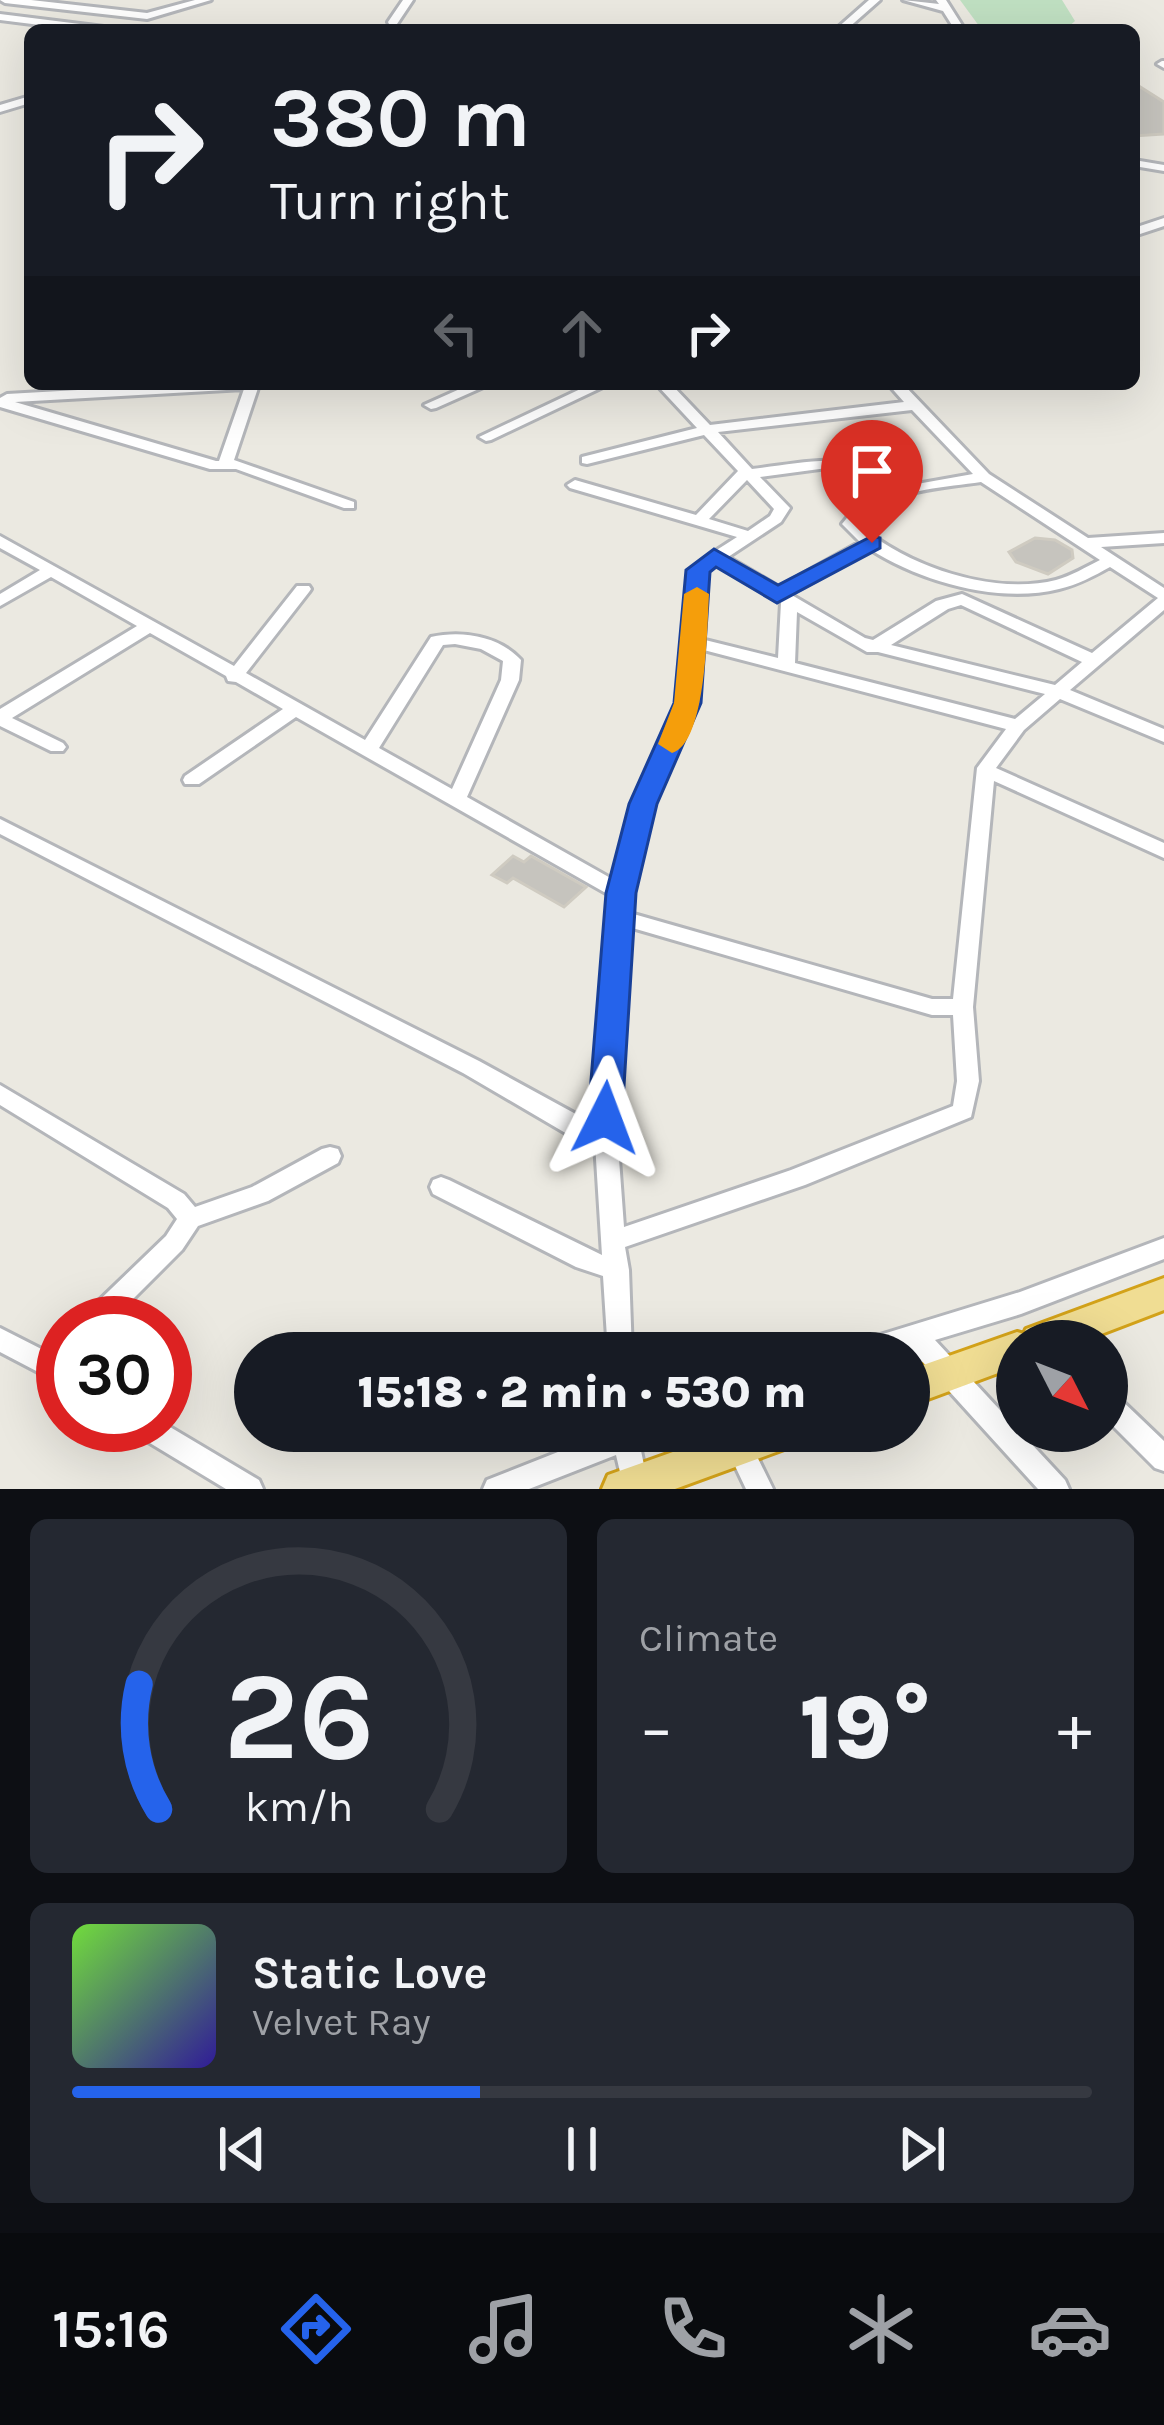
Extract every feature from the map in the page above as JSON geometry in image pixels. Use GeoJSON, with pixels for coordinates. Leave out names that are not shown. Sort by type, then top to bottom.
{"type":"FeatureCollection","features":[{"type":"Feature","properties":{"kind":"highway"},"geometry":{"type":"LineString","coordinates":[[1096,1320],[1164,1294]]}},
{"type":"Feature","properties":{"kind":"highway"},"geometry":{"type":"LineString","coordinates":[[930,1381],[996,1358]]}},
{"type":"Feature","properties":{"kind":"highway"},"geometry":{"type":"LineString","coordinates":[[629,1486],[725,1452]]}},
{"type":"Feature","properties":{"kind":"street"},"geometry":{"type":"LineString","coordinates":[[5,0],[153,16],[206,0]]}},
{"type":"Feature","properties":{"kind":"street"},"geometry":{"type":"LineString","coordinates":[[393,22],[408,0]]}},
{"type":"Feature","properties":{"kind":"street"},"geometry":{"type":"LineString","coordinates":[[847,24],[874,0]]}},
{"type":"Feature","properties":{"kind":"street"},"geometry":{"type":"LineString","coordinates":[[908,0],[943,5]]}},
{"type":"Feature","properties":{"kind":"street"},"geometry":{"type":"LineString","coordinates":[[0,17],[56,24]]}},
{"type":"Feature","properties":{"kind":"street"},"geometry":{"type":"LineString","coordinates":[[0,400],[171,390]]}},
{"type":"Feature","properties":{"kind":"street"},"geometry":{"type":"LineString","coordinates":[[225,464],[254,390]]}},
{"type":"Feature","properties":{"kind":"street"},"geometry":{"type":"LineString","coordinates":[[431,405],[468,390]]}},
{"type":"Feature","properties":{"kind":"street"},"geometry":{"type":"LineString","coordinates":[[486,437],[589,390]]}},
{"type":"Feature","properties":{"kind":"street"},"geometry":{"type":"LineString","coordinates":[[619,1332],[606,1136],[620,905],[643,804],[687,703],[698,570],[776,519],[782,508],[670,390]]}},
{"type":"Feature","properties":{"kind":"street"},"geometry":{"type":"LineString","coordinates":[[587,460],[904,391],[984,477],[1164,600],[1018,726],[987,771],[976,826],[963,1007],[968,1082],[963,1111],[797,1178],[615,1240]]}},
{"type":"Feature","properties":{"kind":"street"},"geometry":{"type":"LineString","coordinates":[[0,400],[350,505]]}},
{"type":"Feature","properties":{"kind":"street"},"geometry":{"type":"LineString","coordinates":[[701,518],[736,477],[752,473],[853,462],[883,476],[898,494]]}},
{"type":"Feature","properties":{"kind":"street"},"geometry":{"type":"LineString","coordinates":[[984,477],[898,494],[852,518],[853,529],[940,576],[1015,587],[1062,583],[1110,561]]}},
{"type":"Feature","properties":{"kind":"street"},"geometry":{"type":"LineString","coordinates":[[575,485],[701,518],[746,535]]}},
{"type":"Feature","properties":{"kind":"street"},"geometry":{"type":"LineString","coordinates":[[1083,543],[1164,538]]}},
{"type":"Feature","properties":{"kind":"street"},"geometry":{"type":"LineString","coordinates":[[0,541],[456,800],[620,905],[932,1007],[963,1007]]}},
{"type":"Feature","properties":{"kind":"street"},"geometry":{"type":"LineString","coordinates":[[783,599],[872,543]]}},
{"type":"Feature","properties":{"kind":"street"},"geometry":{"type":"LineString","coordinates":[[714,556],[873,648],[1056,691],[1164,736]]}},
{"type":"Feature","properties":{"kind":"street"},"geometry":{"type":"LineString","coordinates":[[0,601],[51,570]]}},
{"type":"Feature","properties":{"kind":"street"},"geometry":{"type":"LineString","coordinates":[[234,677],[303,589]]}},
{"type":"Feature","properties":{"kind":"street"},"geometry":{"type":"LineString","coordinates":[[783,599],[786,665]]}},
{"type":"Feature","properties":{"kind":"street"},"geometry":{"type":"LineString","coordinates":[[873,648],[942,605],[962,599],[1092,660]]}},
{"type":"Feature","properties":{"kind":"street"},"geometry":{"type":"LineString","coordinates":[[0,718],[149,626]]}},
{"type":"Feature","properties":{"kind":"street"},"geometry":{"type":"LineString","coordinates":[[368,751],[437,641],[454,638],[505,652],[512,660],[510,680],[456,800]]}},
{"type":"Feature","properties":{"kind":"street"},"geometry":{"type":"LineString","coordinates":[[693,642],[1018,726]]}},
{"type":"Feature","properties":{"kind":"street"},"geometry":{"type":"LineString","coordinates":[[192,780],[295,709]]}},
{"type":"Feature","properties":{"kind":"street"},"geometry":{"type":"LineString","coordinates":[[0,718],[57,747]]}},
{"type":"Feature","properties":{"kind":"street"},"geometry":{"type":"LineString","coordinates":[[987,771],[1164,851]]}},
{"type":"Feature","properties":{"kind":"street"},"geometry":{"type":"LineString","coordinates":[[0,826],[471,1067],[582,1131],[606,1136]]}},
{"type":"Feature","properties":{"kind":"street"},"geometry":{"type":"LineString","coordinates":[[0,1094],[176,1201],[190,1220]]}},
{"type":"Feature","properties":{"kind":"street"},"geometry":{"type":"LineString","coordinates":[[120,1296],[174,1243],[190,1220],[260,1194],[330,1156]]}},
{"type":"Feature","properties":{"kind":"street"},"geometry":{"type":"LineString","coordinates":[[441,1187],[617,1270]]}},
{"type":"Feature","properties":{"kind":"street"},"geometry":{"type":"LineString","coordinates":[[926,1332],[1164,1248]]}},
{"type":"Feature","properties":{"kind":"street"},"geometry":{"type":"LineString","coordinates":[[0,1339],[36,1354]]}},
{"type":"Feature","properties":{"kind":"street"},"geometry":{"type":"LineString","coordinates":[[930,1352],[1056,1489]]}},
{"type":"Feature","properties":{"kind":"street"},"geometry":{"type":"LineString","coordinates":[[1128,1424],[1164,1460]]}},
{"type":"Feature","properties":{"kind":"street"},"geometry":{"type":"LineString","coordinates":[[189,1452],[250,1489]]}},
{"type":"Feature","properties":{"kind":"street"},"geometry":{"type":"LineString","coordinates":[[496,1489],[587,1452]]}},
{"type":"Feature","properties":{"kind":"street"},"geometry":{"type":"LineString","coordinates":[[629,1486],[630,1452]]}},
{"type":"Feature","properties":{"kind":"street"},"geometry":{"type":"LineString","coordinates":[[742,1452],[760,1489]]}},
{"type":"Feature","properties":{"kind":"green space"},"geometry":{"type":"Polygon","coordinates":[[[960,0],[1062,0],[1075,21],[1072,24],[978,24],[960,0]]]}},
{"type":"Feature","properties":{"kind":"building"},"geometry":{"type":"Polygon","coordinates":[[[1140,87],[1164,102],[1164,134],[1140,136],[1140,87]]]}},
{"type":"Feature","properties":{"kind":"building"},"geometry":{"type":"Polygon","coordinates":[[[1035,538],[1055,540],[1072,550],[1073,558],[1048,574],[1016,562],[1009,552],[1035,538]]]}},
{"type":"Feature","properties":{"kind":"building"},"geometry":{"type":"Polygon","coordinates":[[[513,856],[524,862],[531,856],[586,887],[564,907],[513,878],[507,883],[492,875],[513,856]]]}},
{"type":"Feature","properties":{"kind":"slow traffic"},"geometry":{"type":"LineString","coordinates":[[672,744],[687,703],[697,594]]}},
{"type":"Feature","properties":{"kind":"route"},"geometry":{"type":"LineString","coordinates":[[605,1118],[621,893],[643,804],[687,703],[698,570],[714,556],[777,596],[872,543]]}}]}
